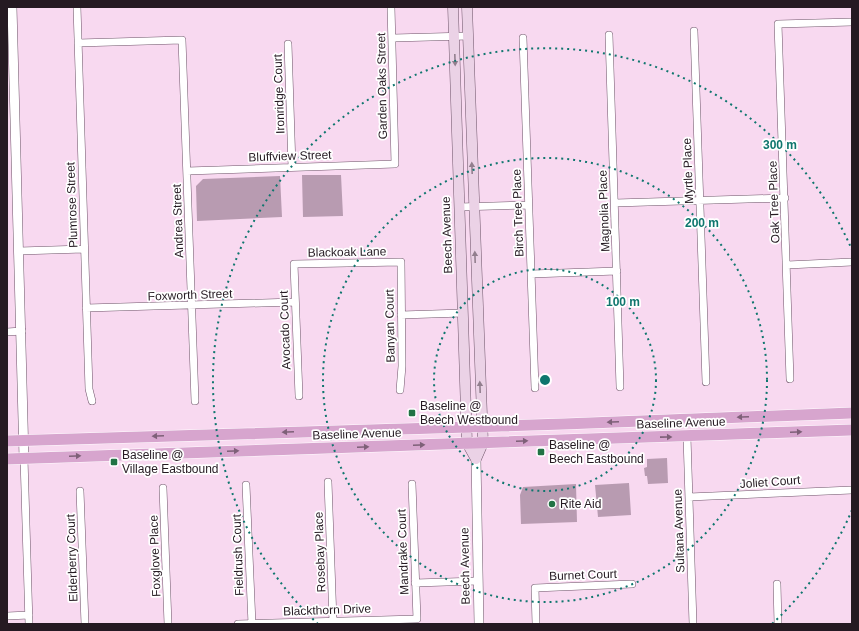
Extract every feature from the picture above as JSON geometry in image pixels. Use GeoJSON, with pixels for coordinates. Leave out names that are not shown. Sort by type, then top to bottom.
{"type":"FeatureCollection","features":[{"type":"Feature","properties":{"kind":"main road","name":"Beech Avenue"},"geometry":{"type":"LineString","coordinates":[[453,7],[466,426],[467,443],[476,460]]}},
{"type":"Feature","properties":{"kind":"main road","name":"Beech Avenue"},"geometry":{"type":"LineString","coordinates":[[466,7],[481,426],[483,443],[476,460]]}},
{"type":"Feature","properties":{"kind":"main road","name":"Baseline Avenue"},"geometry":{"type":"LineString","coordinates":[[7,441],[852,413]]}},
{"type":"Feature","properties":{"kind":"main road","name":"Baseline Avenue"},"geometry":{"type":"LineString","coordinates":[[7,459],[687,437],[852,430]]}},
{"type":"Feature","properties":{"kind":"street"},"geometry":{"type":"LineString","coordinates":[[12,7],[12,120],[22,331],[23,440],[29,624]]}},
{"type":"Feature","properties":{"kind":"street","name":"Plumrose Street"},"geometry":{"type":"LineString","coordinates":[[77,7],[89,389],[92,402]]}},
{"type":"Feature","properties":{"kind":"street","name":"Garden Oaks Street"},"geometry":{"type":"LineString","coordinates":[[391,7],[393,38],[395,164]]}},
{"type":"Feature","properties":{"kind":"street","name":"Oak Tree Place"},"geometry":{"type":"LineString","coordinates":[[790,379],[778,24],[852,22]]}},
{"type":"Feature","properties":{"kind":"street","name":"Myrtle Place"},"geometry":{"type":"LineString","coordinates":[[694,31],[706,382]]}},
{"type":"Feature","properties":{"kind":"street","name":"Magnolia Place"},"geometry":{"type":"LineString","coordinates":[[608,35],[620,387]]}},
{"type":"Feature","properties":{"kind":"street"},"geometry":{"type":"LineString","coordinates":[[393,38],[468,36]]}},
{"type":"Feature","properties":{"kind":"street","name":"Birch Tree Place"},"geometry":{"type":"LineString","coordinates":[[523,38],[535,388]]}},
{"type":"Feature","properties":{"kind":"street","name":"Andrea Street"},"geometry":{"type":"LineString","coordinates":[[78,43],[182,40],[194,401]]}},
{"type":"Feature","properties":{"kind":"street","name":"Ironridge Court"},"geometry":{"type":"LineString","coordinates":[[288,44],[292,167]]}},
{"type":"Feature","properties":{"kind":"street","name":"Bluffview Street"},"geometry":{"type":"LineString","coordinates":[[187,171],[395,164]]}},
{"type":"Feature","properties":{"kind":"street"},"geometry":{"type":"LineString","coordinates":[[614,203],[785,198]]}},
{"type":"Feature","properties":{"kind":"street"},"geometry":{"type":"LineString","coordinates":[[459,207],[528,205]]}},
{"type":"Feature","properties":{"kind":"street"},"geometry":{"type":"LineString","coordinates":[[19,251],[84,249]]}},
{"type":"Feature","properties":{"kind":"street","name":"Blackoak Lane"},"geometry":{"type":"LineString","coordinates":[[294,264],[400,262]]}},
{"type":"Feature","properties":{"kind":"street","name":"Banyan Court"},"geometry":{"type":"LineString","coordinates":[[400,262],[402,366],[400,390]]}},
{"type":"Feature","properties":{"kind":"street"},"geometry":{"type":"LineString","coordinates":[[787,265],[852,262]]}},
{"type":"Feature","properties":{"kind":"street","name":"Avocado Court"},"geometry":{"type":"LineString","coordinates":[[294,264],[299,396]]}},
{"type":"Feature","properties":{"kind":"street"},"geometry":{"type":"LineString","coordinates":[[531,274],[617,271]]}},
{"type":"Feature","properties":{"kind":"street","name":"Foxworth Street"},"geometry":{"type":"LineString","coordinates":[[86,308],[295,302]]}},
{"type":"Feature","properties":{"kind":"street"},"geometry":{"type":"LineString","coordinates":[[401,315],[463,313]]}},
{"type":"Feature","properties":{"kind":"street"},"geometry":{"type":"LineString","coordinates":[[7,332],[22,331]]}},
{"type":"Feature","properties":{"kind":"street","name":"Sultana Avenue"},"geometry":{"type":"LineString","coordinates":[[687,437],[693,624]]}},
{"type":"Feature","properties":{"kind":"street","name":"Beech Avenue"},"geometry":{"type":"LineString","coordinates":[[476,460],[479,624]]}},
{"type":"Feature","properties":{"kind":"street","name":"Rosebay Place"},"geometry":{"type":"LineString","coordinates":[[328,482],[334,621]]}},
{"type":"Feature","properties":{"kind":"street","name":"Mandrake Court"},"geometry":{"type":"LineString","coordinates":[[412,484],[417,618]]}},
{"type":"Feature","properties":{"kind":"street","name":"Fieldrush Court"},"geometry":{"type":"LineString","coordinates":[[246,485],[252,624]]}},
{"type":"Feature","properties":{"kind":"street","name":"Foxglove Place"},"geometry":{"type":"LineString","coordinates":[[163,488],[168,624]]}},
{"type":"Feature","properties":{"kind":"street","name":"Joliet Court"},"geometry":{"type":"LineString","coordinates":[[689,498],[852,490]]}},
{"type":"Feature","properties":{"kind":"street","name":"Elderberry Court"},"geometry":{"type":"LineString","coordinates":[[80,491],[85,624]]}},
{"type":"Feature","properties":{"kind":"street"},"geometry":{"type":"LineString","coordinates":[[415,583],[478,581]]}},
{"type":"Feature","properties":{"kind":"street","name":"Burnet Court"},"geometry":{"type":"LineString","coordinates":[[536,624],[535,588],[632,584]]}},
{"type":"Feature","properties":{"kind":"street"},"geometry":{"type":"LineString","coordinates":[[777,584],[778,624]]}},
{"type":"Feature","properties":{"kind":"street"},"geometry":{"type":"LineString","coordinates":[[7,616],[29,615]]}},
{"type":"Feature","properties":{"kind":"street","name":"Blackthorn Drive"},"geometry":{"type":"LineString","coordinates":[[238,624],[417,618]]}},
{"type":"Feature","properties":{"kind":"building"},"geometry":{"type":"Polygon","coordinates":[[[302,175],[341,175],[343,216],[303,217],[302,175]]]}},
{"type":"Feature","properties":{"kind":"building"},"geometry":{"type":"Polygon","coordinates":[[[280,176],[282,217],[197,221],[196,186],[203,179],[280,176]]]}},
{"type":"Feature","properties":{"kind":"building"},"geometry":{"type":"Polygon","coordinates":[[[667,458],[668,483],[648,484],[644,468],[647,467],[647,459],[667,458]]]}},
{"type":"Feature","properties":{"kind":"building"},"geometry":{"type":"Polygon","coordinates":[[[629,483],[631,515],[598,517],[595,485],[629,483]]]}},
{"type":"Feature","properties":{"kind":"building"},"geometry":{"type":"Polygon","coordinates":[[[576,484],[577,522],[521,524],[520,495],[523,487],[576,484]]]}},
{"type":"Feature","properties":{"kind":"place","name":"Baseline @ Beech Westbound"},"geometry":{"type":"Point","coordinates":[412,413]}},
{"type":"Feature","properties":{"kind":"place","name":"Baseline @ Beech Eastbound"},"geometry":{"type":"Point","coordinates":[541,452]}},
{"type":"Feature","properties":{"kind":"place","name":"Baseline @ Village Eastbound"},"geometry":{"type":"Point","coordinates":[114,462]}},
{"type":"Feature","properties":{"kind":"place","name":"Rite Aid"},"geometry":{"type":"Point","coordinates":[552,504]}}]}
